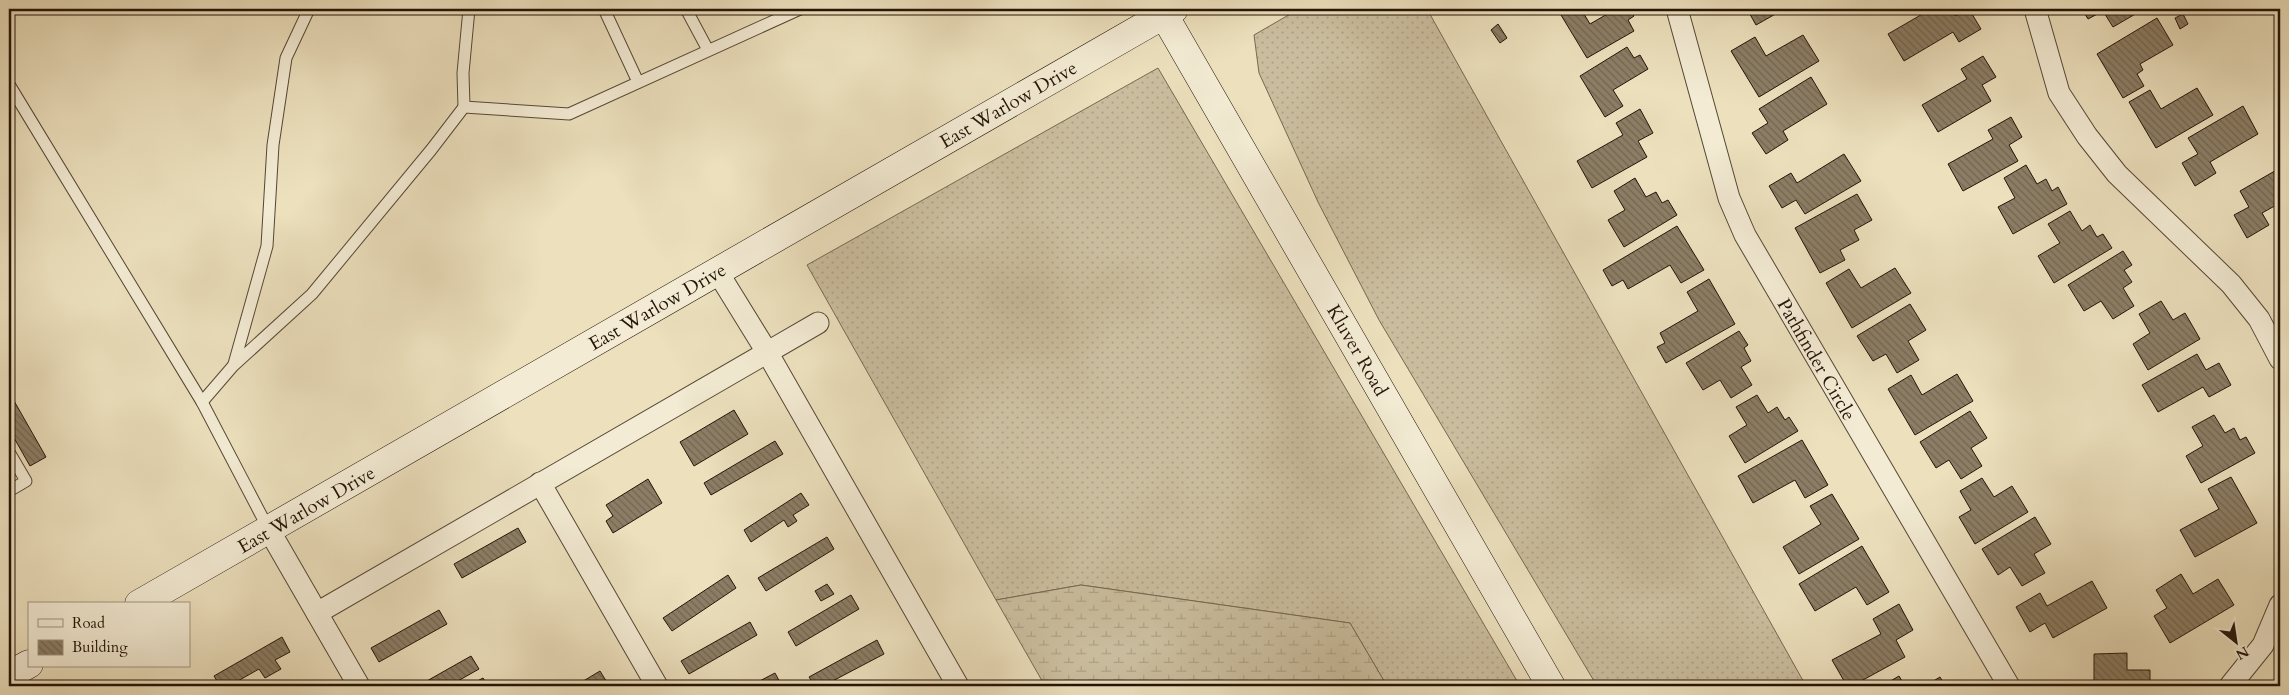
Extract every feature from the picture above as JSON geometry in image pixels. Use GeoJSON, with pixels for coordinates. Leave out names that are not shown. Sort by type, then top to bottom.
{"type":"FeatureCollection","features":[{"type":"Feature","properties":{"kind":"street","name":"Pathfinder Circle"},"geometry":{"type":"LineString","coordinates":[[1678,9],[1730,198],[1745,235],[2009,686]]}},
{"type":"Feature","properties":{"kind":"street"},"geometry":{"type":"LineString","coordinates":[[2036,9],[2059,92],[2087,136],[2117,174],[2231,284],[2259,319],[2280,359]]}},
{"type":"Feature","properties":{"kind":"street","name":"East Warlow Drive"},"geometry":{"type":"LineString","coordinates":[[143,602],[1169,12]]}},
{"type":"Feature","properties":{"kind":"street","name":"Kluver Road"},"geometry":{"type":"LineString","coordinates":[[1169,12],[1551,686]]}},
{"type":"Feature","properties":{"kind":"street"},"geometry":{"type":"LineString","coordinates":[[718,271],[767,352],[958,686]]}},
{"type":"Feature","properties":{"kind":"street"},"geometry":{"type":"LineString","coordinates":[[317,613],[818,322]]}},
{"type":"Feature","properties":{"kind":"street"},"geometry":{"type":"LineString","coordinates":[[540,483],[657,686]]}},
{"type":"Feature","properties":{"kind":"street"},"geometry":{"type":"LineString","coordinates":[[269,530],[359,686]]}},
{"type":"Feature","properties":{"kind":"street"},"geometry":{"type":"LineString","coordinates":[[2230,686],[2263,645],[2280,605]]}},
{"type":"Feature","properties":{"kind":"street"},"geometry":{"type":"LineString","coordinates":[[9,675],[28,665]]}},
{"type":"Feature","properties":{"kind":"lane"},"geometry":{"type":"LineString","coordinates":[[233,366],[267,246],[273,145],[286,58],[309,9]]}},
{"type":"Feature","properties":{"kind":"lane"},"geometry":{"type":"LineString","coordinates":[[202,402],[233,366],[312,294],[431,150],[464,106],[463,73],[469,9]]}},
{"type":"Feature","properties":{"kind":"lane"},"geometry":{"type":"LineString","coordinates":[[604,9],[638,82]]}},
{"type":"Feature","properties":{"kind":"lane"},"geometry":{"type":"LineString","coordinates":[[686,9],[708,50]]}},
{"type":"Feature","properties":{"kind":"lane"},"geometry":{"type":"LineString","coordinates":[[464,106],[569,114],[800,9]]}},
{"type":"Feature","properties":{"kind":"lane"},"geometry":{"type":"LineString","coordinates":[[10,86],[202,402],[269,530]]}},
{"type":"Feature","properties":{"kind":"lane"},"geometry":{"type":"LineString","coordinates":[[9,452],[26,482],[9,492]]}},
{"type":"Feature","properties":{"kind":"green space"},"geometry":{"type":"Polygon","coordinates":[[[1299,9],[1427,9],[1806,686],[1597,686],[1379,320],[1318,202],[1259,73],[1254,35],[1299,9]]]}},
{"type":"Feature","properties":{"kind":"green space"},"geometry":{"type":"Polygon","coordinates":[[[1158,68],[1520,686],[1387,686],[1350,623],[1081,585],[996,600],[807,265],[1158,68]]]}},
{"type":"Feature","properties":{"kind":"green space"},"geometry":{"type":"Polygon","coordinates":[[[1081,585],[1350,623],[1387,686],[1045,686],[996,600],[1081,585]]]}},
{"type":"Feature","properties":{"kind":"building"},"geometry":{"type":"Polygon","coordinates":[[[1572,9],[1581,9],[1590,24],[1616,9],[1629,9],[1634,16],[1628,20],[1634,31],[1587,58],[1561,15],[1572,9]]]}},
{"type":"Feature","properties":{"kind":"building"},"geometry":{"type":"Polygon","coordinates":[[[1747,9],[1777,9],[1779,12],[1756,25],[1747,9]]]}},
{"type":"Feature","properties":{"kind":"building"},"geometry":{"type":"Polygon","coordinates":[[[1931,9],[1951,9],[1955,16],[1969,9],[1981,29],[1959,42],[1953,32],[1904,61],[1888,34],[1931,9]]]}},
{"type":"Feature","properties":{"kind":"building"},"geometry":{"type":"Polygon","coordinates":[[[2082,9],[2144,9],[2113,27],[2103,11],[2088,19],[2082,9]]]}},
{"type":"Feature","properties":{"kind":"building"},"geometry":{"type":"Polygon","coordinates":[[[2183,14],[2188,24],[2180,29],[2175,18],[2183,14]]]}},
{"type":"Feature","properties":{"kind":"building"},"geometry":{"type":"Polygon","coordinates":[[[2157,18],[2173,45],[2140,64],[2143,70],[2137,74],[2144,86],[2123,98],[2097,54],[2157,18]]]}},
{"type":"Feature","properties":{"kind":"building"},"geometry":{"type":"Polygon","coordinates":[[[1498,24],[1507,38],[1500,43],[1491,30],[1498,24]]]}},
{"type":"Feature","properties":{"kind":"building"},"geometry":{"type":"Polygon","coordinates":[[[1803,35],[1819,61],[1759,97],[1731,51],[1755,37],[1766,56],[1803,35]]]}},
{"type":"Feature","properties":{"kind":"building"},"geometry":{"type":"Polygon","coordinates":[[[1627,47],[1634,58],[1640,55],[1648,69],[1613,90],[1623,106],[1605,117],[1580,76],[1627,47]]]}},
{"type":"Feature","properties":{"kind":"building"},"geometry":{"type":"Polygon","coordinates":[[[1983,56],[1996,77],[1982,85],[1991,101],[1938,132],[1922,105],[1967,79],[1961,69],[1983,56]]]}},
{"type":"Feature","properties":{"kind":"building"},"geometry":{"type":"Polygon","coordinates":[[[1811,77],[1827,104],[1783,131],[1788,140],[1766,154],[1752,133],[1768,123],[1759,109],[1811,77]]]}},
{"type":"Feature","properties":{"kind":"building"},"geometry":{"type":"Polygon","coordinates":[[[2197,88],[2213,115],[2156,148],[2129,102],[2150,90],[2161,109],[2197,88]]]}},
{"type":"Feature","properties":{"kind":"building"},"geometry":{"type":"Polygon","coordinates":[[[2243,106],[2258,134],[2210,162],[2216,173],[2195,186],[2182,163],[2198,154],[2188,138],[2243,106]]]}},
{"type":"Feature","properties":{"kind":"building"},"geometry":{"type":"Polygon","coordinates":[[[1640,109],[1653,133],[1638,141],[1647,157],[1592,188],[1577,161],[1623,135],[1616,123],[1640,109]]]}},
{"type":"Feature","properties":{"kind":"building"},"geometry":{"type":"Polygon","coordinates":[[[2011,117],[2022,137],[2009,145],[2018,161],[1963,191],[1948,164],[1993,139],[1988,130],[2011,117]]]}},
{"type":"Feature","properties":{"kind":"building"},"geometry":{"type":"Polygon","coordinates":[[[1844,154],[1861,181],[1805,214],[1796,200],[1782,208],[1769,186],[1791,173],[1797,183],[1844,154]]]}},
{"type":"Feature","properties":{"kind":"building"},"geometry":{"type":"Polygon","coordinates":[[[2026,165],[2037,184],[2046,179],[2052,191],[2058,187],[2067,204],[2013,234],[1998,207],[2015,198],[2004,178],[2026,165]]]}},
{"type":"Feature","properties":{"kind":"building"},"geometry":{"type":"Polygon","coordinates":[[[2280,168],[2280,203],[2262,213],[2269,225],[2247,238],[2234,215],[2249,207],[2240,191],[2280,168]]]}},
{"type":"Feature","properties":{"kind":"building"},"geometry":{"type":"Polygon","coordinates":[[[1635,178],[1646,197],[1656,192],[1662,203],[1668,200],[1677,215],[1624,247],[1608,220],[1625,210],[1614,191],[1635,178]]]}},
{"type":"Feature","properties":{"kind":"building"},"geometry":{"type":"Polygon","coordinates":[[[1857,194],[1872,220],[1854,230],[1859,240],[1840,250],[1845,260],[1820,273],[1795,228],[1857,194]]]}},
{"type":"Feature","properties":{"kind":"building"},"geometry":{"type":"Polygon","coordinates":[[[2070,211],[2082,231],[2090,225],[2097,237],[2103,234],[2112,248],[2054,283],[2038,256],[2060,243],[2048,224],[2070,211]]]}},
{"type":"Feature","properties":{"kind":"building"},"geometry":{"type":"Polygon","coordinates":[[[1677,226],[1704,270],[1681,283],[1670,265],[1628,289],[1623,280],[1612,286],[1603,270],[1677,226]]]}},
{"type":"Feature","properties":{"kind":"building"},"geometry":{"type":"Polygon","coordinates":[[[2123,251],[2132,265],[2124,270],[2132,282],[2123,288],[2134,306],[2113,319],[2101,301],[2084,311],[2068,285],[2123,251]]]}},
{"type":"Feature","properties":{"kind":"building"},"geometry":{"type":"Polygon","coordinates":[[[1895,268],[1911,293],[1852,328],[1826,283],[1849,269],[1861,288],[1895,268]]]}},
{"type":"Feature","properties":{"kind":"building"},"geometry":{"type":"Polygon","coordinates":[[[1709,279],[1735,324],[1666,363],[1657,347],[1665,343],[1660,333],[1698,311],[1687,292],[1709,279]]]}},
{"type":"Feature","properties":{"kind":"building"},"geometry":{"type":"Polygon","coordinates":[[[2161,301],[2173,320],[2185,313],[2200,339],[2148,370],[2133,344],[2150,333],[2139,314],[2161,301]]]}},
{"type":"Feature","properties":{"kind":"building"},"geometry":{"type":"Polygon","coordinates":[[[1910,304],[1926,330],[1908,341],[1919,360],[1897,373],[1886,354],[1873,361],[1857,336],[1910,304]]]}},
{"type":"Feature","properties":{"kind":"building"},"geometry":{"type":"Polygon","coordinates":[[[1739,331],[1748,345],[1744,348],[1751,361],[1741,367],[1752,385],[1731,398],[1720,380],[1703,390],[1686,363],[1739,331]]]}},
{"type":"Feature","properties":{"kind":"building"},"geometry":{"type":"Polygon","coordinates":[[[2197,354],[2206,370],[2219,363],[2231,385],[2209,397],[2203,387],[2158,412],[2142,385],[2197,354]]]}},
{"type":"Feature","properties":{"kind":"building"},"geometry":{"type":"Polygon","coordinates":[[[1957,374],[1973,401],[1915,435],[1888,389],[1911,375],[1922,395],[1957,374]]]}},
{"type":"Feature","properties":{"kind":"building"},"geometry":{"type":"Polygon","coordinates":[[[9,392],[46,457],[30,466],[9,429],[9,392]]]}},
{"type":"Feature","properties":{"kind":"building"},"geometry":{"type":"Polygon","coordinates":[[[1757,395],[1768,413],[1777,407],[1785,420],[1789,417],[1798,431],[1745,463],[1729,436],[1747,425],[1736,407],[1757,395]]]}},
{"type":"Feature","properties":{"kind":"building"},"geometry":{"type":"Polygon","coordinates":[[[734,410],[748,434],[694,466],[680,442],[734,410]]]}},
{"type":"Feature","properties":{"kind":"building"},"geometry":{"type":"Polygon","coordinates":[[[1970,411],[1987,438],[1971,448],[1982,466],[1961,479],[1949,460],[1936,468],[1920,442],[1970,411]]]}},
{"type":"Feature","properties":{"kind":"building"},"geometry":{"type":"Polygon","coordinates":[[[2214,415],[2225,433],[2234,428],[2240,440],[2246,437],[2255,453],[2201,483],[2186,456],[2203,446],[2192,427],[2214,415]]]}},
{"type":"Feature","properties":{"kind":"building"},"geometry":{"type":"Polygon","coordinates":[[[1802,440],[1828,485],[1805,498],[1795,480],[1753,503],[1738,476],[1802,440]]]}},
{"type":"Feature","properties":{"kind":"building"},"geometry":{"type":"Polygon","coordinates":[[[775,441],[783,454],[711,495],[704,483],[775,441]]]}},
{"type":"Feature","properties":{"kind":"building"},"geometry":{"type":"Polygon","coordinates":[[[2231,477],[2257,523],[2195,557],[2180,530],[2219,509],[2208,489],[2231,477]]]}},
{"type":"Feature","properties":{"kind":"building"},"geometry":{"type":"Polygon","coordinates":[[[1982,478],[1994,497],[2012,486],[2028,512],[1975,544],[1959,517],[1971,510],[1960,491],[1982,478]]]}},
{"type":"Feature","properties":{"kind":"building"},"geometry":{"type":"Polygon","coordinates":[[[648,479],[662,503],[613,533],[606,521],[613,516],[606,505],[648,479]]]}},
{"type":"Feature","properties":{"kind":"building"},"geometry":{"type":"Polygon","coordinates":[[[801,493],[809,505],[793,515],[797,521],[788,527],[784,520],[751,542],[744,530],[801,493]]]}},
{"type":"Feature","properties":{"kind":"building"},"geometry":{"type":"Polygon","coordinates":[[[1832,494],[1859,539],[1799,574],[1783,547],[1821,524],[1810,506],[1832,494]]]}},
{"type":"Feature","properties":{"kind":"building"},"geometry":{"type":"Polygon","coordinates":[[[2035,517],[2051,544],[2034,554],[2045,573],[2022,586],[2010,567],[1998,575],[1982,549],[2035,517]]]}},
{"type":"Feature","properties":{"kind":"building"},"geometry":{"type":"Polygon","coordinates":[[[518,528],[526,542],[462,578],[454,564],[518,528]]]}},
{"type":"Feature","properties":{"kind":"building"},"geometry":{"type":"Polygon","coordinates":[[[827,537],[834,549],[766,591],[758,578],[827,537]]]}},
{"type":"Feature","properties":{"kind":"building"},"geometry":{"type":"Polygon","coordinates":[[[1862,546],[1889,592],[1867,605],[1856,587],[1815,611],[1799,584],[1862,546]]]}},
{"type":"Feature","properties":{"kind":"building"},"geometry":{"type":"Polygon","coordinates":[[[2181,574],[2193,594],[2218,579],[2234,605],[2170,643],[2154,616],[2167,608],[2156,590],[2181,574]]]}},
{"type":"Feature","properties":{"kind":"building"},"geometry":{"type":"Polygon","coordinates":[[[728,575],[736,588],[672,631],[663,618],[728,575]]]}},
{"type":"Feature","properties":{"kind":"building"},"geometry":{"type":"Polygon","coordinates":[[[2092,581],[2107,608],[2053,638],[2045,623],[2030,632],[2016,607],[2040,593],[2047,606],[2092,581]]]}},
{"type":"Feature","properties":{"kind":"building"},"geometry":{"type":"Polygon","coordinates":[[[827,584],[834,594],[821,601],[815,591],[827,584]]]}},
{"type":"Feature","properties":{"kind":"building"},"geometry":{"type":"Polygon","coordinates":[[[851,595],[859,609],[796,646],[788,632],[851,595]]]}},
{"type":"Feature","properties":{"kind":"building"},"geometry":{"type":"Polygon","coordinates":[[[1899,604],[1913,630],[1896,640],[1905,657],[1852,686],[1847,686],[1832,660],[1881,634],[1873,619],[1899,604]]]}},
{"type":"Feature","properties":{"kind":"building"},"geometry":{"type":"Polygon","coordinates":[[[439,610],[447,624],[379,662],[371,648],[439,610]]]}},
{"type":"Feature","properties":{"kind":"building"},"geometry":{"type":"Polygon","coordinates":[[[750,622],[757,635],[689,674],[681,661],[750,622]]]}},
{"type":"Feature","properties":{"kind":"building"},"geometry":{"type":"Polygon","coordinates":[[[282,637],[290,652],[275,660],[281,669],[265,678],[259,669],[229,686],[220,686],[214,676],[282,637]]]}},
{"type":"Feature","properties":{"kind":"building"},"geometry":{"type":"Polygon","coordinates":[[[877,640],[884,654],[823,686],[815,686],[809,677],[877,640]]]}},
{"type":"Feature","properties":{"kind":"building"},"geometry":{"type":"Polygon","coordinates":[[[2127,653],[2127,670],[2150,670],[2150,686],[2094,686],[2094,654],[2127,653]]]}},
{"type":"Feature","properties":{"kind":"building"},"geometry":{"type":"Polygon","coordinates":[[[471,656],[479,669],[449,686],[418,686],[471,656]]]}},
{"type":"Feature","properties":{"kind":"building"},"geometry":{"type":"Polygon","coordinates":[[[600,671],[608,684],[603,686],[575,686],[600,671]]]}},
{"type":"Feature","properties":{"kind":"building"},"geometry":{"type":"Polygon","coordinates":[[[775,673],[782,686],[750,686],[775,673]]]}},
{"type":"Feature","properties":{"kind":"building"},"geometry":{"type":"Polygon","coordinates":[[[1899,676],[1905,686],[1882,686],[1899,676]]]}},
{"type":"Feature","properties":{"kind":"building"},"geometry":{"type":"Polygon","coordinates":[[[1940,677],[1945,686],[1925,686],[1940,677]]]}},
{"type":"Feature","properties":{"kind":"building"},"geometry":{"type":"Polygon","coordinates":[[[483,678],[488,686],[470,685],[483,678]]]}}]}
